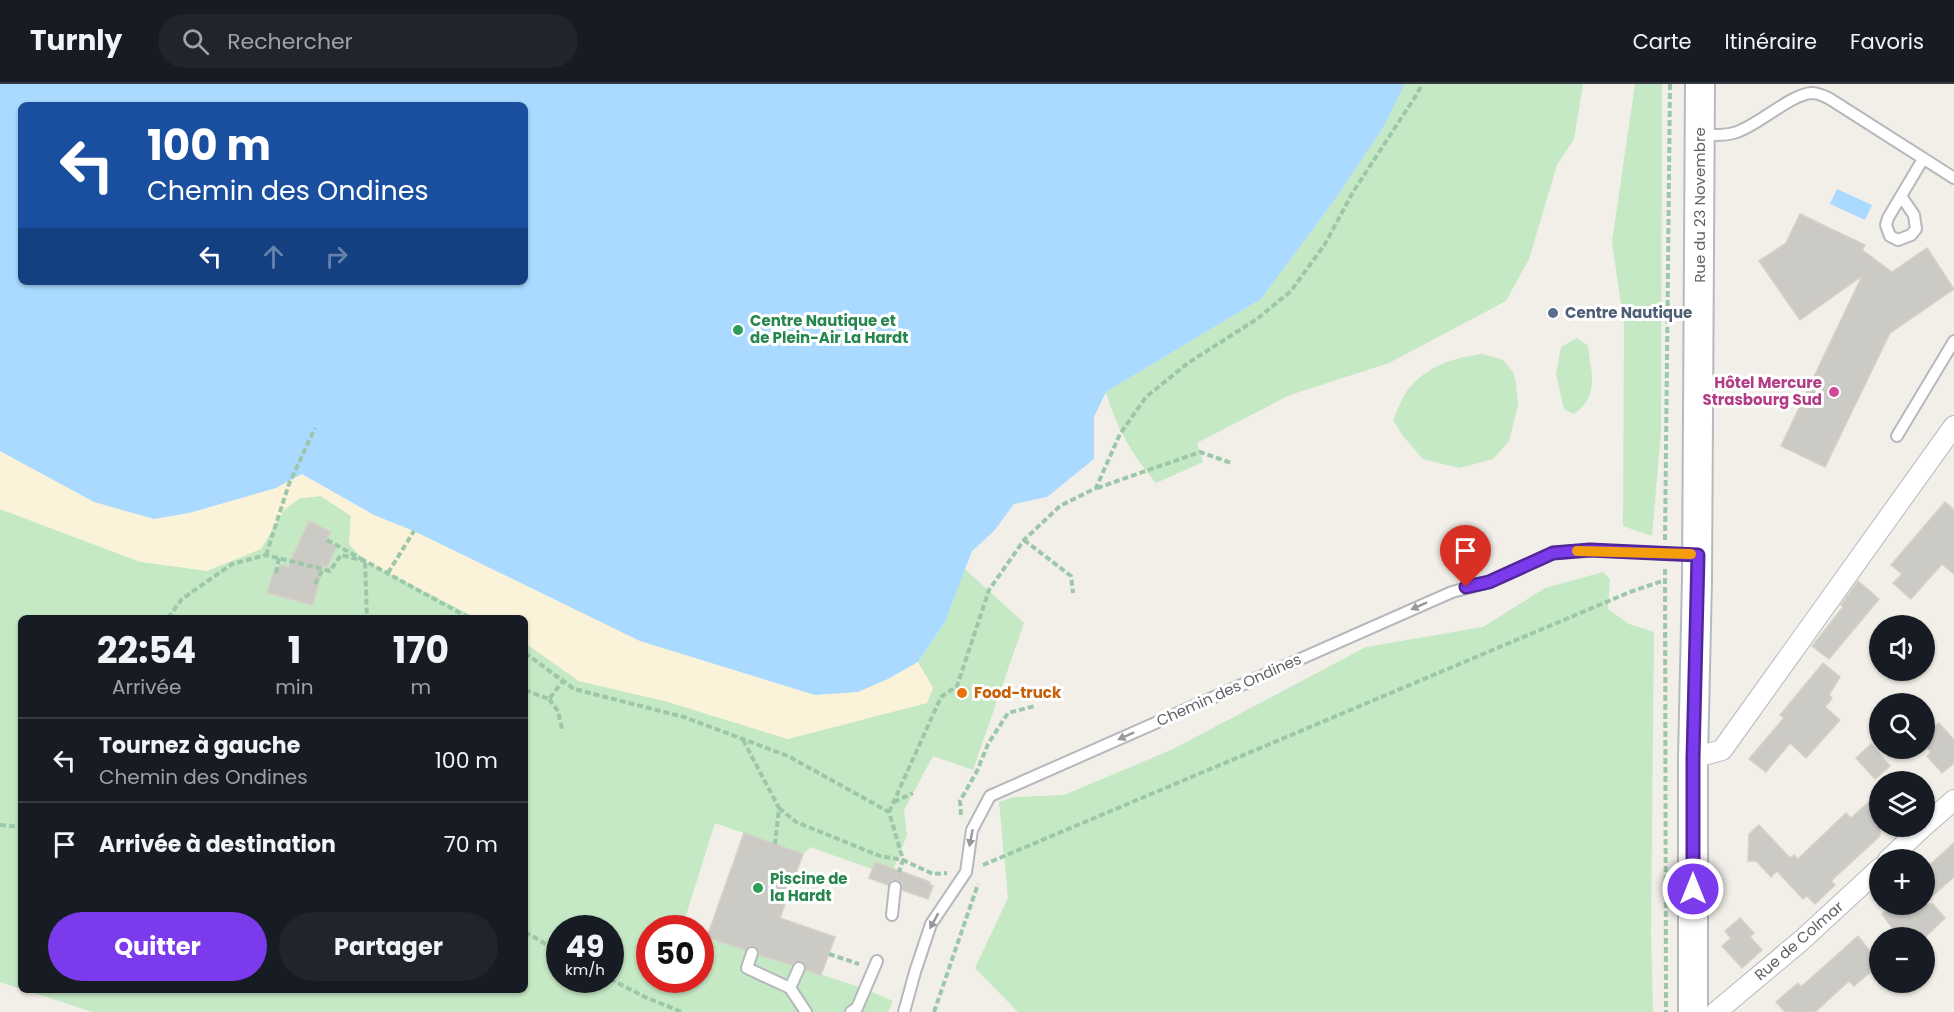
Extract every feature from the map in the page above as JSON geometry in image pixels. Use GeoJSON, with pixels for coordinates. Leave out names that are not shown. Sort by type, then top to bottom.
{"type":"FeatureCollection","features":[{"type":"Feature","properties":{"kind":"main road","name":"Rue du 23 Novembre"},"geometry":{"type":"LineString","coordinates":[[1693,1012],[1693,758],[1698,555],[1700,84]]}},
{"type":"Feature","properties":{"kind":"street"},"geometry":{"type":"LineString","coordinates":[[1693,758],[1722,750],[1954,426]]}},
{"type":"Feature","properties":{"kind":"street"},"geometry":{"type":"LineString","coordinates":[[1935,816],[1954,800]]}},
{"type":"Feature","properties":{"kind":"street"},"geometry":{"type":"LineString","coordinates":[[1900,849],[1912,837]]}},
{"type":"Feature","properties":{"kind":"street","name":"Rue de Colmar"},"geometry":{"type":"LineString","coordinates":[[1716,1012],[1803,940],[1869,878]]}},
{"type":"Feature","properties":{"kind":"lane"},"geometry":{"type":"LineString","coordinates":[[1700,134],[1729,135],[1757,123],[1803,95],[1817,93],[1954,178]]}},
{"type":"Feature","properties":{"kind":"lane"},"geometry":{"type":"LineString","coordinates":[[1901,196],[1923,159]]}},
{"type":"Feature","properties":{"kind":"lane"},"geometry":{"type":"LineString","coordinates":[[1897,436],[1954,341]]}},
{"type":"Feature","properties":{"kind":"lane","name":"Chemin des Ondines"},"geometry":{"type":"LineString","coordinates":[[904,1012],[931,924],[966,872],[972,830],[990,796],[1452,592],[1489,582],[1553,553],[1590,550],[1698,555]]}},
{"type":"Feature","properties":{"kind":"lane"},"geometry":{"type":"LineString","coordinates":[[892,915],[895,887]]}},
{"type":"Feature","properties":{"kind":"lane"},"geometry":{"type":"LineString","coordinates":[[752,953],[747,968],[790,988],[806,1012]]}},
{"type":"Feature","properties":{"kind":"lane"},"geometry":{"type":"LineString","coordinates":[[851,1012],[857,1008],[877,961]]}},
{"type":"Feature","properties":{"kind":"lane"},"geometry":{"type":"LineString","coordinates":[[790,988],[799,968]]}},
{"type":"Feature","properties":{"kind":"path"},"geometry":{"type":"LineString","coordinates":[[1096,488],[1119,434],[1146,397],[1188,363],[1257,319],[1291,291],[1325,244],[1353,192],[1422,84]]}},
{"type":"Feature","properties":{"kind":"path"},"geometry":{"type":"LineString","coordinates":[[1666,1012],[1665,553],[1670,84]]}},
{"type":"Feature","properties":{"kind":"path"},"geometry":{"type":"LineString","coordinates":[[266,555],[289,484],[315,428]]}},
{"type":"Feature","properties":{"kind":"path"},"geometry":{"type":"LineString","coordinates":[[903,860],[889,812],[941,697],[957,686],[989,590],[1024,540],[1060,506],[1096,488],[1200,452],[1231,463]]}},
{"type":"Feature","properties":{"kind":"path"},"geometry":{"type":"LineString","coordinates":[[388,573],[414,531]]}},
{"type":"Feature","properties":{"kind":"path"},"geometry":{"type":"LineString","coordinates":[[327,540],[465,615]]}},
{"type":"Feature","properties":{"kind":"path"},"geometry":{"type":"LineString","coordinates":[[1024,540],[1071,576],[1073,593]]}},
{"type":"Feature","properties":{"kind":"path"},"geometry":{"type":"LineString","coordinates":[[170,615],[182,599],[232,564],[266,555],[330,571],[341,555],[365,561]]}},
{"type":"Feature","properties":{"kind":"path"},"geometry":{"type":"LineString","coordinates":[[276,573],[279,558]]}},
{"type":"Feature","properties":{"kind":"path"},"geometry":{"type":"LineString","coordinates":[[365,561],[367,615]]}},
{"type":"Feature","properties":{"kind":"path"},"geometry":{"type":"LineString","coordinates":[[315,584],[323,569]]}},
{"type":"Feature","properties":{"kind":"path"},"geometry":{"type":"LineString","coordinates":[[966,872],[1630,592],[1665,580]]}},
{"type":"Feature","properties":{"kind":"path"},"geometry":{"type":"LineString","coordinates":[[528,655],[574,689],[684,717],[788,756],[889,812]]}},
{"type":"Feature","properties":{"kind":"path"},"geometry":{"type":"LineString","coordinates":[[549,699],[563,681]]}},
{"type":"Feature","properties":{"kind":"path"},"geometry":{"type":"LineString","coordinates":[[528,691],[549,699],[558,711],[562,729]]}},
{"type":"Feature","properties":{"kind":"path"},"geometry":{"type":"LineString","coordinates":[[962,825],[960,801],[977,771],[988,744],[1008,713],[1035,706]]}},
{"type":"Feature","properties":{"kind":"path"},"geometry":{"type":"LineString","coordinates":[[743,739],[779,808],[796,822],[880,856],[903,860],[933,874]]}},
{"type":"Feature","properties":{"kind":"path"},"geometry":{"type":"LineString","coordinates":[[893,802],[913,793]]}},
{"type":"Feature","properties":{"kind":"path"},"geometry":{"type":"LineString","coordinates":[[775,844],[779,808]]}},
{"type":"Feature","properties":{"kind":"path"},"geometry":{"type":"LineString","coordinates":[[0,825],[18,827]]}},
{"type":"Feature","properties":{"kind":"path"},"geometry":{"type":"LineString","coordinates":[[934,1012],[986,864]]}},
{"type":"Feature","properties":{"kind":"path"},"geometry":{"type":"LineString","coordinates":[[528,935],[546,945]]}},
{"type":"Feature","properties":{"kind":"path"},"geometry":{"type":"LineString","coordinates":[[829,954],[842,959]]}},
{"type":"Feature","properties":{"kind":"path"},"geometry":{"type":"LineString","coordinates":[[624,986],[682,1012]]}},
{"type":"Feature","properties":{"kind":"green space"},"geometry":{"type":"Polygon","coordinates":[[[1405,84],[1583,84],[1574,139],[1557,165],[1529,259],[1506,301],[1389,363],[1290,395],[1197,443],[1203,462],[1156,483],[1126,440],[1114,417],[1106,392],[1261,299],[1336,198],[1383,128],[1405,84]]]}},
{"type":"Feature","properties":{"kind":"green space"},"geometry":{"type":"Polygon","coordinates":[[[1635,84],[1662,84],[1661,431],[1652,536],[1623,526],[1624,325],[1612,242],[1635,84]]]}},
{"type":"Feature","properties":{"kind":"green space"},"geometry":{"type":"Polygon","coordinates":[[[1577,338],[1588,346],[1592,383],[1588,400],[1574,414],[1564,409],[1556,374],[1561,347],[1577,338]]]}},
{"type":"Feature","properties":{"kind":"green space"},"geometry":{"type":"Polygon","coordinates":[[[1483,354],[1503,360],[1513,372],[1518,405],[1509,441],[1493,459],[1459,468],[1423,459],[1403,436],[1393,420],[1401,402],[1411,386],[1435,367],[1463,357],[1483,354]]]}},
{"type":"Feature","properties":{"kind":"green space"},"geometry":{"type":"Polygon","coordinates":[[[321,496],[351,516],[349,544],[365,561],[471,615],[18,615],[18,988],[0,982],[0,509],[141,562],[260,549],[284,510],[300,498],[321,496]]]}},
{"type":"Feature","properties":{"kind":"green space"},"geometry":{"type":"Polygon","coordinates":[[[965,569],[1024,623],[973,770],[933,756],[904,810],[907,835],[893,870],[875,862],[872,869],[810,847],[803,854],[715,823],[686,915],[636,915],[636,993],[714,993],[714,939],[865,989],[893,1001],[888,1012],[92,1012],[34,993],[528,993],[528,645],[579,681],[665,701],[788,739],[933,688],[918,662],[945,622],[965,569]]]}},
{"type":"Feature","properties":{"kind":"green space"},"geometry":{"type":"Polygon","coordinates":[[[1603,572],[1610,579],[1608,609],[1629,624],[1654,632],[1651,932],[1653,1012],[1018,1012],[975,968],[1008,898],[999,802],[1014,797],[1064,795],[1171,750],[1366,647],[1483,627],[1545,588],[1603,572]]]}},
{"type":"Feature","properties":{"kind":"sand"},"geometry":{"type":"Polygon","coordinates":[[[0,451],[32,469],[154,519],[189,513],[276,488],[301,474],[374,515],[414,531],[640,641],[815,695],[888,679],[918,662],[933,688],[927,703],[788,739],[665,701],[579,681],[528,645],[528,615],[471,615],[365,561],[349,544],[351,516],[321,496],[300,498],[284,510],[261,549],[207,571],[141,562],[0,509],[0,451]]]}},
{"type":"Feature","properties":{"kind":"water"},"geometry":{"type":"Polygon","coordinates":[[[0,84],[1405,84],[1383,128],[1336,198],[1261,299],[1106,392],[1094,417],[1094,459],[1047,497],[1014,504],[994,531],[972,551],[945,622],[918,662],[858,692],[815,695],[640,641],[414,531],[374,515],[302,474],[276,488],[189,513],[154,519],[94,502],[0,451],[0,84]]]}},
{"type":"Feature","properties":{"kind":"water"},"geometry":{"type":"Polygon","coordinates":[[[1837,189],[1872,205],[1865,220],[1830,204],[1837,189]]]}},
{"type":"Feature","properties":{"kind":"building","name":"Hôtel Mercure Strasbourg Sud"},"geometry":{"type":"Polygon","coordinates":[[[1800,214],[1865,245],[1862,250],[1892,272],[1927,248],[1954,289],[1890,333],[1825,467],[1781,446],[1862,276],[1800,320],[1759,261],[1786,243],[1800,214]]]}},
{"type":"Feature","properties":{"kind":"building"},"geometry":{"type":"Polygon","coordinates":[[[1945,502],[1954,510],[1954,574],[1942,564],[1911,599],[1893,583],[1902,574],[1891,565],[1945,502]]]}},
{"type":"Feature","properties":{"kind":"building"},"geometry":{"type":"Polygon","coordinates":[[[309,521],[331,532],[327,540],[336,547],[327,567],[323,565],[313,605],[267,593],[273,573],[281,565],[288,567],[309,521]]]}},
{"type":"Feature","properties":{"kind":"building"},"geometry":{"type":"Polygon","coordinates":[[[1858,581],[1879,599],[1829,659],[1812,646],[1843,607],[1841,605],[1858,581]]]}},
{"type":"Feature","properties":{"kind":"building"},"geometry":{"type":"Polygon","coordinates":[[[1823,663],[1840,677],[1829,695],[1832,698],[1825,707],[1840,720],[1806,758],[1790,743],[1766,772],[1749,759],[1784,718],[1780,715],[1823,663]]]}},
{"type":"Feature","properties":{"kind":"building"},"geometry":{"type":"Polygon","coordinates":[[[1939,723],[1954,740],[1954,763],[1942,773],[1930,759],[1935,759],[1935,727],[1939,723]]]}},
{"type":"Feature","properties":{"kind":"building"},"geometry":{"type":"Polygon","coordinates":[[[1869,746],[1869,759],[1884,759],[1890,766],[1884,771],[1869,772],[1856,758],[1869,746]]]}},
{"type":"Feature","properties":{"kind":"building"},"geometry":{"type":"Polygon","coordinates":[[[1869,802],[1869,837],[1879,837],[1831,881],[1835,885],[1815,904],[1807,896],[1803,899],[1777,871],[1771,877],[1756,861],[1748,861],[1749,834],[1759,825],[1790,858],[1794,855],[1798,859],[1846,813],[1851,818],[1869,802]]]}},
{"type":"Feature","properties":{"kind":"building","name":"Piscine de la Hardt"},"geometry":{"type":"Polygon","coordinates":[[[744,833],[803,854],[780,918],[835,937],[821,975],[806,970],[802,961],[792,965],[759,955],[755,946],[750,946],[745,950],[714,939],[714,917],[744,833]]]}},
{"type":"Feature","properties":{"kind":"building"},"geometry":{"type":"Polygon","coordinates":[[[1954,843],[1954,877],[1935,893],[1935,860],[1954,843]]]}},
{"type":"Feature","properties":{"kind":"building"},"geometry":{"type":"Polygon","coordinates":[[[875,862],[930,882],[929,884],[933,886],[928,899],[902,890],[902,883],[896,880],[891,880],[888,885],[869,878],[875,862]]]}},
{"type":"Feature","properties":{"kind":"building"},"geometry":{"type":"Polygon","coordinates":[[[1935,906],[1945,918],[1935,928],[1892,927],[1883,915],[1935,915],[1935,906]]]}},
{"type":"Feature","properties":{"kind":"building"},"geometry":{"type":"Polygon","coordinates":[[[1740,918],[1754,933],[1750,937],[1762,950],[1742,968],[1722,946],[1731,938],[1725,931],[1740,918]]]}},
{"type":"Feature","properties":{"kind":"building"},"geometry":{"type":"Polygon","coordinates":[[[1858,936],[1869,950],[1869,973],[1854,986],[1849,981],[1815,1012],[1785,1012],[1776,1002],[1798,983],[1801,987],[1858,936]]]}},
{"type":"Feature","properties":{"kind":"slow traffic"},"geometry":{"type":"LineString","coordinates":[[1577,551],[1691,554]]}},
{"type":"Feature","properties":{"kind":"place","name":"Centre Nautique"},"geometry":{"type":"Point","coordinates":[1553,313]}},
{"type":"Feature","properties":{"kind":"place","name":"Centre Nautique et de Plein-Air La Hardt"},"geometry":{"type":"Point","coordinates":[738,330]}},
{"type":"Feature","properties":{"kind":"place","name":"Hôtel Mercure Strasbourg Sud"},"geometry":{"type":"Point","coordinates":[1834,392]}},
{"type":"Feature","properties":{"kind":"place","name":"Food-truck"},"geometry":{"type":"Point","coordinates":[962,693]}},
{"type":"Feature","properties":{"kind":"place","name":"Piscine de la Hardt"},"geometry":{"type":"Point","coordinates":[758,888]}},
{"type":"Feature","properties":{"kind":"route"},"geometry":{"type":"LineString","coordinates":[[1466,587],[1489,582],[1553,553],[1590,550],[1698,555],[1693,758],[1693,889]]}}]}
